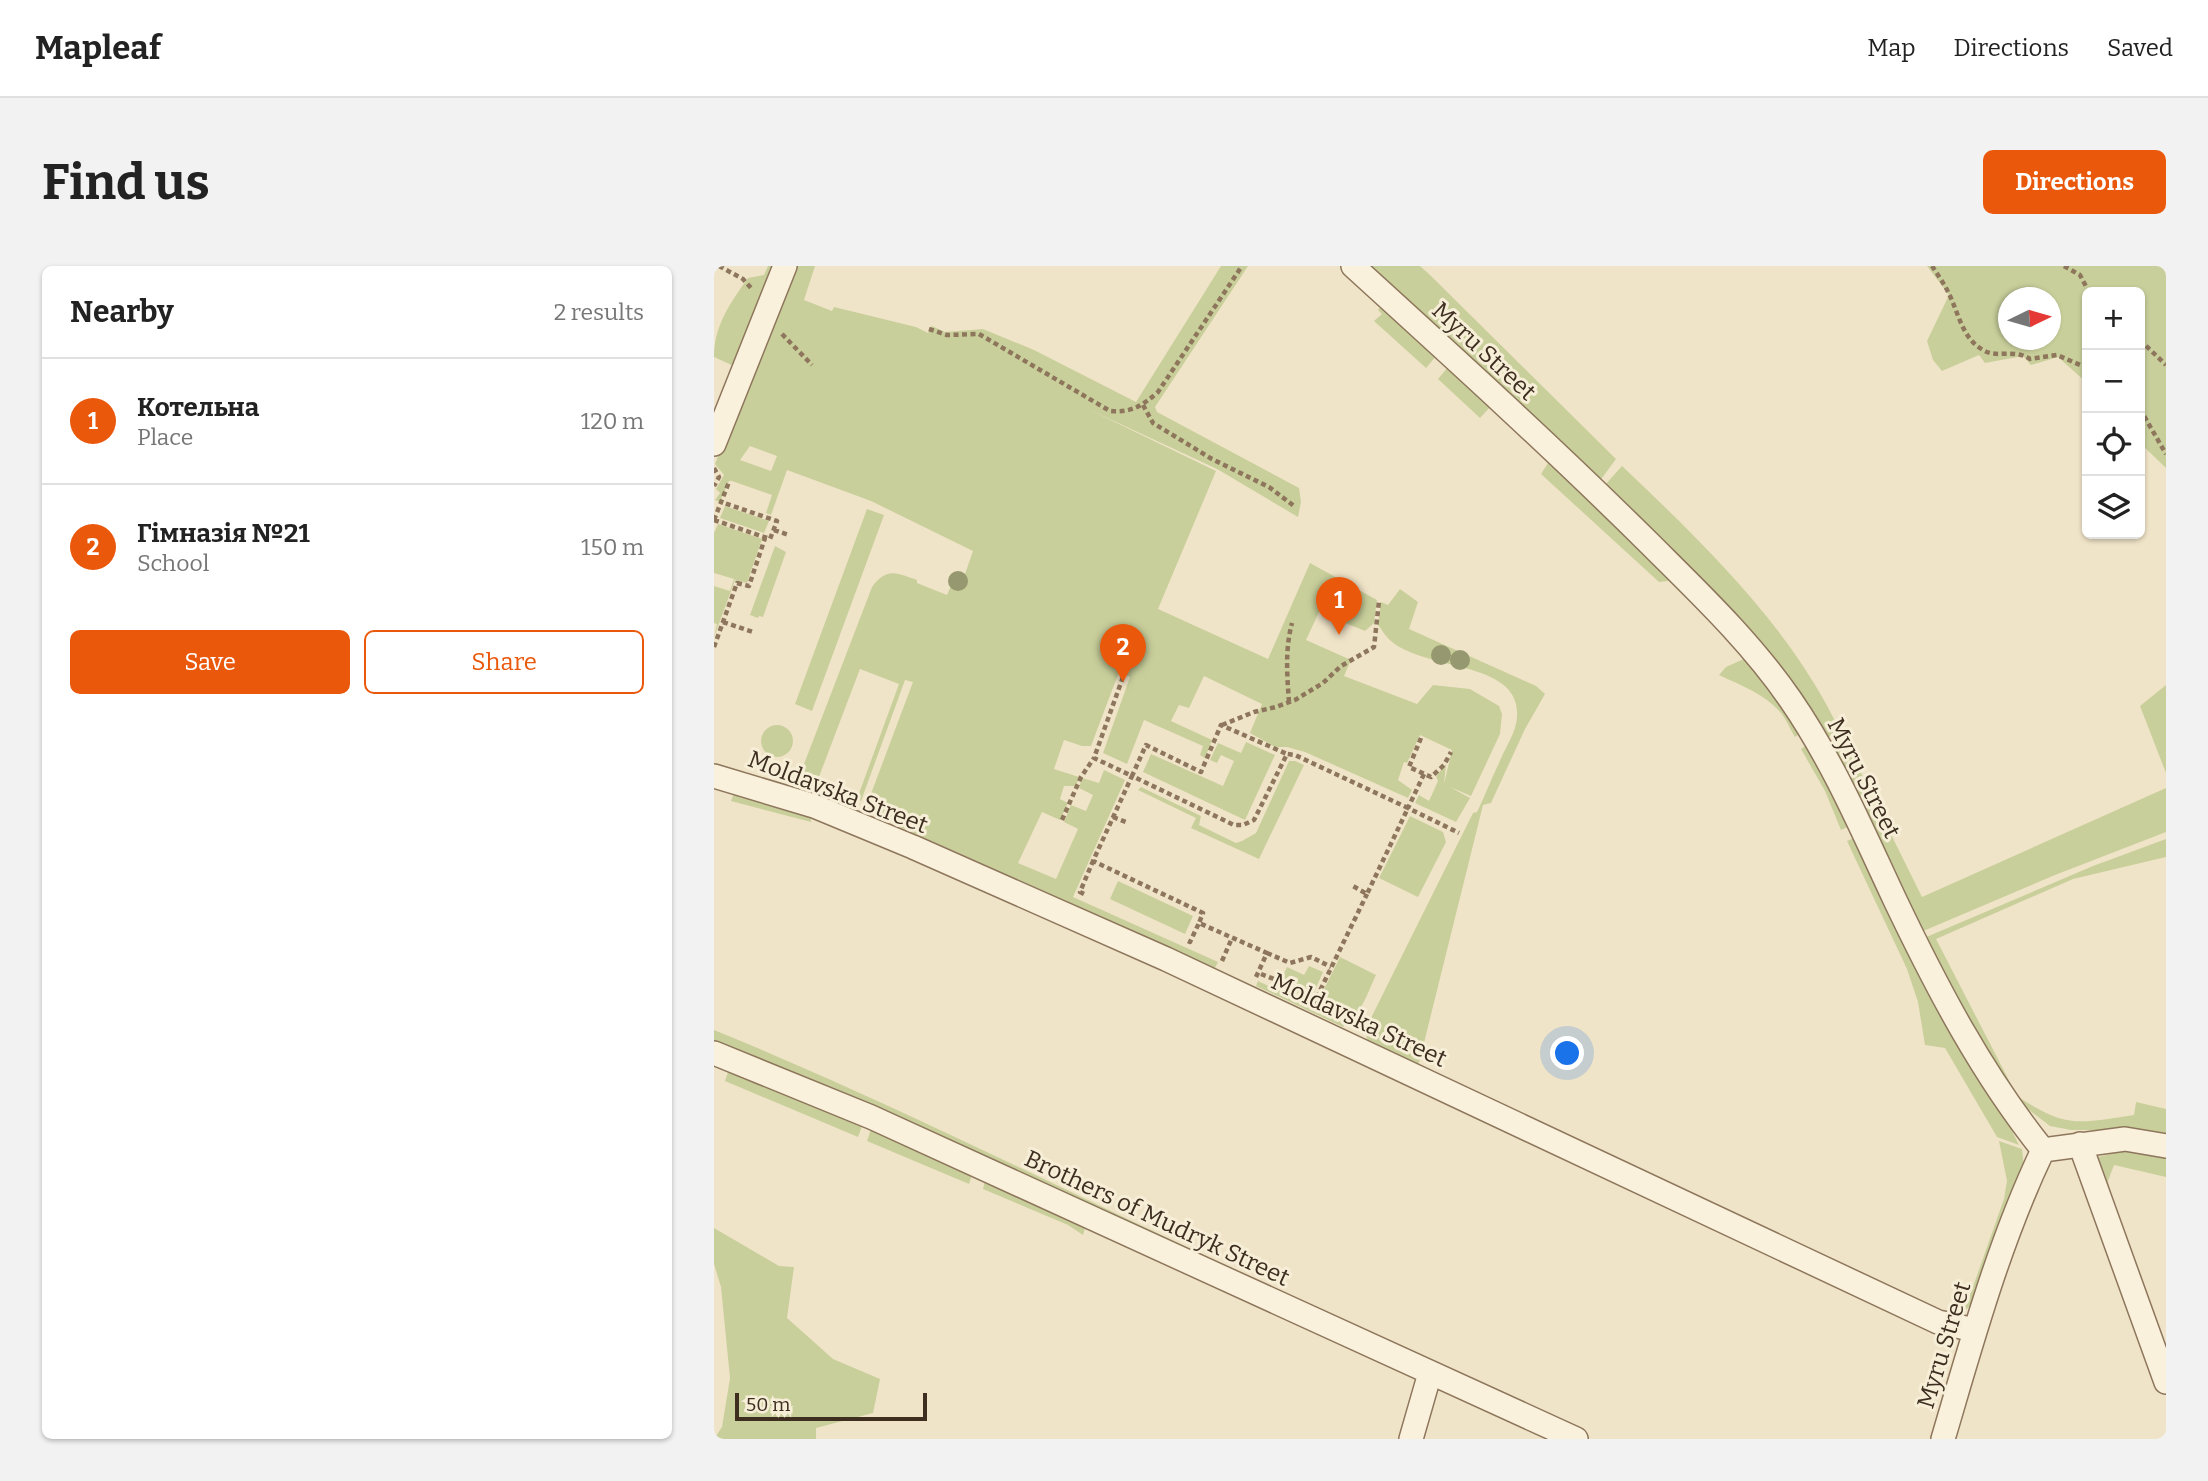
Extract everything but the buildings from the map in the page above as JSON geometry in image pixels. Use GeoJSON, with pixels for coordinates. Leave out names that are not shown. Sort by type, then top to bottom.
{"type":"FeatureCollection","features":[{"type":"Feature","properties":{"kind":"street"},"geometry":{"type":"LineString","coordinates":[[714,444],[785,266]]}},
{"type":"Feature","properties":{"kind":"street","name":"Myru Street"},"geometry":{"type":"LineString","coordinates":[[1353,266],[1601,495],[1715,610],[1769,670],[1798,710],[1836,774],[1920,950],[1973,1050],[2012,1112],[2043,1150],[2023,1194],[1975,1330],[1942,1439]]}},
{"type":"Feature","properties":{"kind":"street","name":"Moldavska Street"},"geometry":{"type":"LineString","coordinates":[[714,776],[814,806],[913,847],[1188,969],[1938,1322],[1975,1330]]}},
{"type":"Feature","properties":{"kind":"street","name":"Brothers of Mudryk Street"},"geometry":{"type":"LineString","coordinates":[[714,1053],[883,1123],[1576,1439]]}},
{"type":"Feature","properties":{"kind":"street"},"geometry":{"type":"LineString","coordinates":[[2043,1150],[2125,1139],[2166,1146]]}},
{"type":"Feature","properties":{"kind":"street"},"geometry":{"type":"LineString","coordinates":[[2080,1144],[2166,1382]]}},
{"type":"Feature","properties":{"kind":"street"},"geometry":{"type":"LineString","coordinates":[[1411,1439],[1430,1373]]}},
{"type":"Feature","properties":{"kind":"path"},"geometry":{"type":"LineString","coordinates":[[929,329],[947,335],[979,334],[1110,411],[1126,412],[1143,405],[1158,393],[1242,266]]}},
{"type":"Feature","properties":{"kind":"path"},"geometry":{"type":"LineString","coordinates":[[1932,266],[1950,295],[1960,323],[1970,340],[1984,352],[2021,353],[2030,359],[2057,355],[2082,366]]}},
{"type":"Feature","properties":{"kind":"path"},"geometry":{"type":"LineString","coordinates":[[2064,266],[2080,275],[2086,287]]}},
{"type":"Feature","properties":{"kind":"path"},"geometry":{"type":"LineString","coordinates":[[2145,345],[2166,365]]}},
{"type":"Feature","properties":{"kind":"path"},"geometry":{"type":"LineString","coordinates":[[1143,405],[1153,423],[1212,458],[1269,487],[1294,506]]}},
{"type":"Feature","properties":{"kind":"path"},"geometry":{"type":"LineString","coordinates":[[2142,413],[2166,454]]}},
{"type":"Feature","properties":{"kind":"path"},"geometry":{"type":"LineString","coordinates":[[714,468],[719,477],[714,486]]}},
{"type":"Feature","properties":{"kind":"path"},"geometry":{"type":"LineString","coordinates":[[722,502],[777,521],[771,539],[714,520],[729,482]]}},
{"type":"Feature","properties":{"kind":"path"},"geometry":{"type":"LineString","coordinates":[[774,530],[789,535]]}},
{"type":"Feature","properties":{"kind":"path"},"geometry":{"type":"LineString","coordinates":[[714,647],[737,583],[748,586],[765,537]]}},
{"type":"Feature","properties":{"kind":"path"},"geometry":{"type":"LineString","coordinates":[[1092,898],[1080,892],[1146,745],[1201,772],[1221,725],[1289,702],[1323,683],[1341,666],[1374,647],[1379,601]]}},
{"type":"Feature","properties":{"kind":"path"},"geometry":{"type":"LineString","coordinates":[[723,622],[753,632]]}},
{"type":"Feature","properties":{"kind":"path"},"geometry":{"type":"LineString","coordinates":[[1289,702],[1287,667],[1292,623]]}},
{"type":"Feature","properties":{"kind":"path"},"geometry":{"type":"LineString","coordinates":[[1062,820],[1081,777],[1094,758],[1123,677]]}},
{"type":"Feature","properties":{"kind":"path"},"geometry":{"type":"LineString","coordinates":[[1221,725],[1295,755],[1459,833]]}},
{"type":"Feature","properties":{"kind":"path"},"geometry":{"type":"LineString","coordinates":[[1421,738],[1409,766],[1431,778],[1444,765],[1451,752]]}},
{"type":"Feature","properties":{"kind":"path"},"geometry":{"type":"LineString","coordinates":[[1094,758],[1234,825],[1243,825],[1254,820],[1287,754]]}},
{"type":"Feature","properties":{"kind":"path"},"geometry":{"type":"LineString","coordinates":[[1302,997],[1314,1003],[1424,774]]}},
{"type":"Feature","properties":{"kind":"path"},"geometry":{"type":"LineString","coordinates":[[1113,817],[1126,822]]}},
{"type":"Feature","properties":{"kind":"path"},"geometry":{"type":"LineString","coordinates":[[1093,861],[1203,913],[1190,942]]}},
{"type":"Feature","properties":{"kind":"path"},"geometry":{"type":"LineString","coordinates":[[1353,886],[1367,894]]}},
{"type":"Feature","properties":{"kind":"path"},"geometry":{"type":"LineString","coordinates":[[1199,923],[1290,963],[1311,957],[1331,967]]}},
{"type":"Feature","properties":{"kind":"path"},"geometry":{"type":"LineString","coordinates":[[1178,936],[1201,947]]}},
{"type":"Feature","properties":{"kind":"path"},"geometry":{"type":"LineString","coordinates":[[1222,960],[1232,938]]}},
{"type":"Feature","properties":{"kind":"path"},"geometry":{"type":"LineString","coordinates":[[1249,945],[1252,939]]}},
{"type":"Feature","properties":{"kind":"path"},"geometry":{"type":"LineString","coordinates":[[1212,952],[1222,960],[1235,962]]}},
{"type":"Feature","properties":{"kind":"path"},"geometry":{"type":"LineString","coordinates":[[1255,980],[1267,953]]}},
{"type":"Feature","properties":{"kind":"path"},"geometry":{"type":"LineString","coordinates":[[1247,968],[1274,979],[1277,985]]}},
{"type":"Feature","properties":{"kind":"green space"},"geometry":{"type":"Polygon","coordinates":[[[768,266],[777,266],[738,368],[714,357],[717,335],[729,306],[748,278],[764,275],[768,266]]]}},
{"type":"Feature","properties":{"kind":"green space"},"geometry":{"type":"Polygon","coordinates":[[[794,266],[815,266],[804,300],[832,311],[834,307],[916,327],[928,333],[932,326],[945,332],[983,329],[1034,350],[1136,402],[1221,266],[1248,266],[1155,407],[1157,412],[1299,488],[1301,502],[1298,517],[1217,469],[1088,409],[1216,471],[1158,609],[1268,659],[1310,563],[1377,600],[1374,623],[1365,631],[1319,612],[1306,640],[1351,660],[1344,676],[1417,704],[1433,685],[1470,689],[1499,706],[1502,714],[1500,734],[1471,796],[1450,787],[1470,798],[1456,822],[1415,803],[1419,795],[1429,801],[1438,781],[1436,776],[1446,764],[1444,784],[1452,750],[1420,735],[1407,763],[1404,762],[1398,780],[1412,790],[1408,798],[1305,752],[1275,747],[1250,733],[1262,704],[1204,676],[1189,708],[1179,705],[1171,721],[1212,740],[1205,758],[1200,755],[1203,746],[1144,720],[1127,764],[1103,753],[1130,677],[1119,672],[1091,746],[1064,740],[1054,769],[1079,777],[1076,786],[1064,786],[1060,799],[1068,803],[1060,820],[1042,812],[1018,863],[1056,879],[1078,829],[1064,822],[1071,805],[1086,811],[1093,795],[1079,788],[1082,778],[1099,783],[1104,770],[1125,780],[1073,897],[1218,962],[1215,968],[900,827],[897,819],[866,807],[913,682],[905,680],[861,801],[857,799],[899,684],[860,669],[817,782],[802,775],[872,587],[882,576],[892,573],[917,580],[917,583],[947,595],[957,572],[965,574],[973,551],[871,501],[787,470],[771,515],[766,513],[772,495],[732,481],[729,481],[720,502],[715,500],[720,493],[716,489],[724,475],[715,464],[794,266]],[[750,446],[740,460],[771,471],[777,456],[750,446]]]}},
{"type":"Feature","properties":{"kind":"green space"},"geometry":{"type":"Polygon","coordinates":[[[1367,266],[1420,266],[1430,275],[1616,459],[1599,482],[1367,266]]]}},
{"type":"Feature","properties":{"kind":"green space"},"geometry":{"type":"Polygon","coordinates":[[[1927,266],[2166,266],[2166,468],[2145,448],[2145,287],[2082,287],[2082,379],[2058,357],[2031,365],[2023,356],[1985,363],[1979,355],[1942,371],[1933,360],[1927,341],[1949,295],[1927,266]]]}},
{"type":"Feature","properties":{"kind":"green space"},"geometry":{"type":"Polygon","coordinates":[[[1382,304],[1437,355],[1426,368],[1374,321],[1382,314],[1378,310],[1382,304]]]}},
{"type":"Feature","properties":{"kind":"green space"},"geometry":{"type":"Polygon","coordinates":[[[1449,366],[1492,405],[1480,418],[1438,379],[1449,366]]]}},
{"type":"Feature","properties":{"kind":"green space"},"geometry":{"type":"Polygon","coordinates":[[[1550,460],[1742,651],[1801,733],[1795,737],[1783,715],[1768,700],[1719,675],[1726,667],[1746,658],[1669,581],[1659,582],[1541,474],[1550,460]]]}},
{"type":"Feature","properties":{"kind":"green space"},"geometry":{"type":"Polygon","coordinates":[[[1622,466],[1714,557],[1771,622],[1820,693],[1840,731],[1825,739],[1604,486],[1622,466]]]}},
{"type":"Feature","properties":{"kind":"green space"},"geometry":{"type":"Polygon","coordinates":[[[725,506],[769,521],[764,533],[720,518],[725,506]]]}},
{"type":"Feature","properties":{"kind":"green space"},"geometry":{"type":"Polygon","coordinates":[[[867,509],[884,515],[812,711],[795,704],[867,509]]]}},
{"type":"Feature","properties":{"kind":"green space"},"geometry":{"type":"Polygon","coordinates":[[[718,524],[762,539],[747,583],[735,580],[714,637],[717,624],[714,623],[714,586],[730,591],[734,579],[714,573],[714,533],[718,524]]]}},
{"type":"Feature","properties":{"kind":"green space"},"geometry":{"type":"Polygon","coordinates":[[[775,546],[786,552],[763,617],[758,618],[750,615],[775,546]]]}},
{"type":"Feature","properties":{"kind":"green space"},"geometry":{"type":"Polygon","coordinates":[[[1400,589],[1418,602],[1409,629],[1536,686],[1545,694],[1525,729],[1491,803],[1483,805],[1418,1067],[1373,1045],[1367,1039],[1365,1030],[1473,813],[1477,812],[1480,806],[1515,729],[1516,703],[1507,688],[1492,678],[1408,651],[1389,639],[1378,625],[1381,602],[1388,605],[1400,589]]]}},
{"type":"Feature","properties":{"kind":"green space"},"geometry":{"type":"Polygon","coordinates":[[[2166,685],[2166,773],[2140,706],[2166,685]]]}},
{"type":"Feature","properties":{"kind":"green space"},"geometry":{"type":"Polygon","coordinates":[[[777,725],[788,730],[793,741],[788,752],[777,757],[766,752],[761,741],[766,730],[777,725]]]}},
{"type":"Feature","properties":{"kind":"green space"},"geometry":{"type":"Polygon","coordinates":[[[1246,742],[1275,755],[1245,820],[1143,772],[1151,754],[1223,786],[1234,761],[1221,755],[1217,763],[1210,760],[1218,743],[1241,753],[1246,742]]]}},
{"type":"Feature","properties":{"kind":"green space"},"geometry":{"type":"Polygon","coordinates":[[[1846,742],[1872,795],[1859,801],[1831,750],[1846,742]]]}},
{"type":"Feature","properties":{"kind":"green space"},"geometry":{"type":"Polygon","coordinates":[[[1808,744],[1850,826],[1841,830],[1825,791],[1801,749],[1808,744]]]}},
{"type":"Feature","properties":{"kind":"green space"},"geometry":{"type":"Polygon","coordinates":[[[1289,761],[1304,765],[1259,859],[1191,828],[1196,818],[1138,790],[1141,787],[1201,816],[1199,825],[1236,843],[1256,833],[1289,761]]]}},
{"type":"Feature","properties":{"kind":"green space"},"geometry":{"type":"Polygon","coordinates":[[[2166,788],[2166,832],[2055,875],[1921,932],[1863,810],[1876,804],[1922,897],[2166,788]]]}},
{"type":"Feature","properties":{"kind":"green space"},"geometry":{"type":"Polygon","coordinates":[[[734,793],[811,814],[811,822],[731,801],[734,793]]]}},
{"type":"Feature","properties":{"kind":"green space"},"geometry":{"type":"Polygon","coordinates":[[[1410,816],[1443,832],[1446,842],[1418,897],[1379,878],[1410,816]]]}},
{"type":"Feature","properties":{"kind":"green space"},"geometry":{"type":"Polygon","coordinates":[[[1856,837],[2019,1145],[1997,1137],[1945,1048],[1925,1045],[1918,1002],[1907,969],[1847,841],[1856,837]]]}},
{"type":"Feature","properties":{"kind":"green space"},"geometry":{"type":"Polygon","coordinates":[[[2166,839],[2166,857],[2073,879],[1936,939],[2017,1096],[2048,1114],[2073,1121],[2134,1115],[2136,1102],[2166,1109],[2166,1136],[2133,1130],[2071,1130],[2050,1126],[2012,1097],[1924,938],[2093,866],[2166,839]]]}},
{"type":"Feature","properties":{"kind":"green space"},"geometry":{"type":"Polygon","coordinates":[[[1118,881],[1193,916],[1185,934],[1110,899],[1118,881]]]}},
{"type":"Feature","properties":{"kind":"green space"},"geometry":{"type":"Polygon","coordinates":[[[1340,957],[1376,975],[1359,1011],[1343,1027],[1256,986],[1258,981],[1315,1007],[1340,957]]]}},
{"type":"Feature","properties":{"kind":"green space"},"geometry":{"type":"Polygon","coordinates":[[[1309,966],[1323,972],[1311,999],[1279,984],[1287,967],[1304,975],[1309,966]]]}},
{"type":"Feature","properties":{"kind":"green space"},"geometry":{"type":"Polygon","coordinates":[[[714,1030],[932,1126],[1291,1295],[1290,1298],[714,1042],[714,1030]]]}},
{"type":"Feature","properties":{"kind":"green space"},"geometry":{"type":"Polygon","coordinates":[[[729,1069],[862,1126],[858,1137],[725,1081],[729,1069]]]}},
{"type":"Feature","properties":{"kind":"green space"},"geometry":{"type":"Polygon","coordinates":[[[871,1129],[972,1175],[969,1184],[867,1141],[871,1129]]]}},
{"type":"Feature","properties":{"kind":"green space"},"geometry":{"type":"Polygon","coordinates":[[[1999,1141],[2022,1149],[2024,1167],[1973,1304],[1959,1315],[1948,1316],[1915,1301],[1945,1312],[1962,1309],[1969,1298],[2004,1199],[2007,1181],[1999,1141]]]}},
{"type":"Feature","properties":{"kind":"green space"},"geometry":{"type":"Polygon","coordinates":[[[2136,1148],[2166,1155],[2166,1177],[2114,1165],[2108,1181],[2110,1195],[2166,1349],[2095,1165],[2098,1157],[2136,1148]]]}},
{"type":"Feature","properties":{"kind":"green space"},"geometry":{"type":"Polygon","coordinates":[[[985,1180],[1086,1225],[1083,1235],[1068,1225],[983,1189],[985,1180]]]}},
{"type":"Feature","properties":{"kind":"green space"},"geometry":{"type":"Polygon","coordinates":[[[714,1228],[779,1266],[794,1267],[787,1318],[833,1359],[880,1379],[873,1413],[816,1428],[816,1439],[714,1439],[722,1427],[730,1378],[721,1287],[714,1264],[714,1228]]]}},
{"type":"Feature","properties":{"kind":"place","name":"Котельна"},"geometry":{"type":"Point","coordinates":[1339,635]}},
{"type":"Feature","properties":{"kind":"place","name":"Гімназія №21"},"geometry":{"type":"Point","coordinates":[1123,682]}}]}
